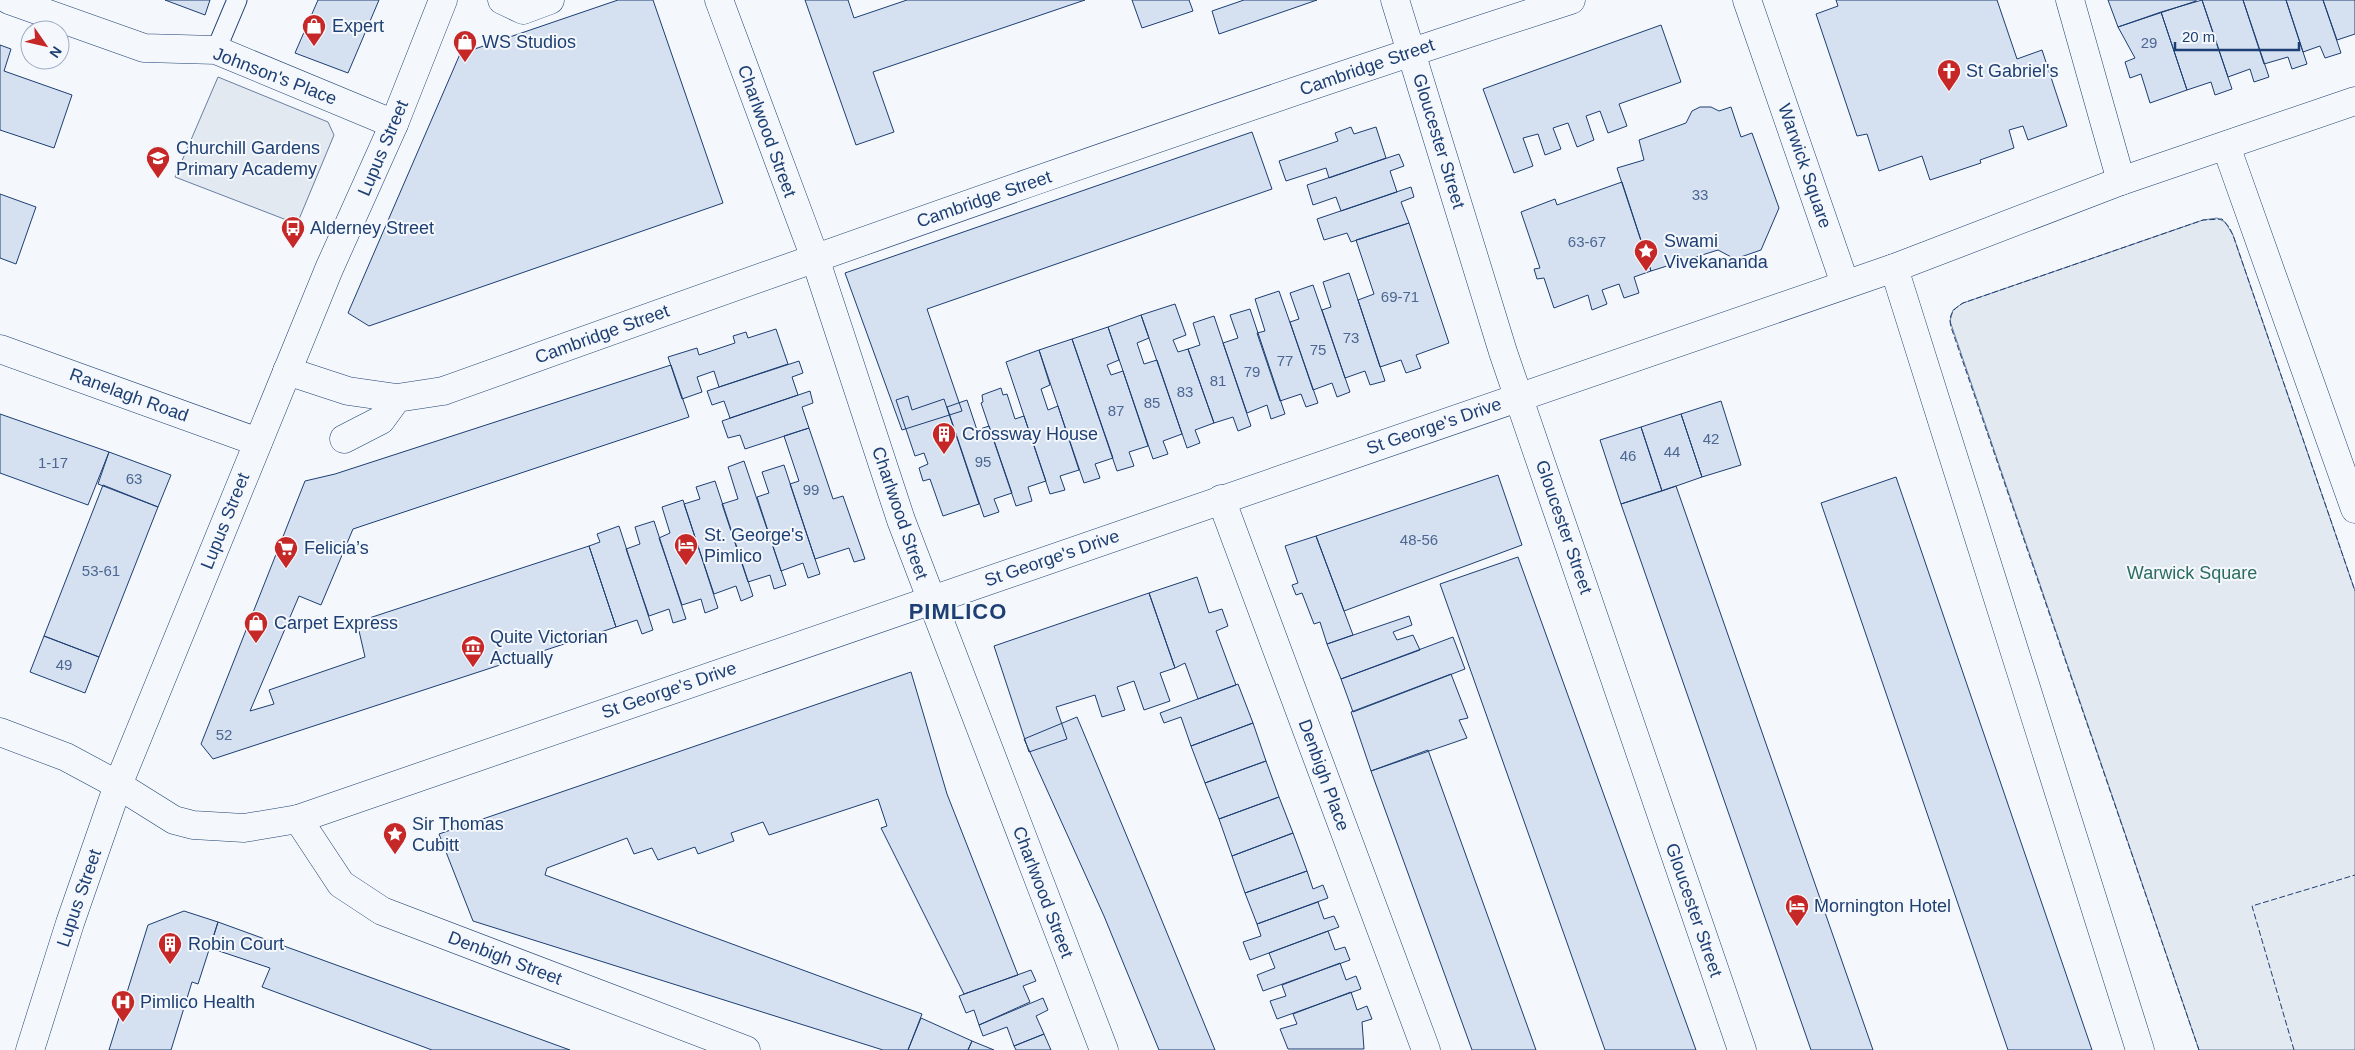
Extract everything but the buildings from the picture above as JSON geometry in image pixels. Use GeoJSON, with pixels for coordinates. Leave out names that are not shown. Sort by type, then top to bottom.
{"type":"FeatureCollection","features":[{"type":"Feature","properties":{"kind":"street","name":"Johnson's Place"},"geometry":{"type":"LineString","coordinates":[[9,0],[144,48],[216,50],[394,124]]}},
{"type":"Feature","properties":{"kind":"street","name":"Lupus Street"},"geometry":{"type":"LineString","coordinates":[[30,1050],[70,923],[118,785],[329,269],[394,124],[443,0]]}},
{"type":"Feature","properties":{"kind":"street"},"geometry":{"type":"LineString","coordinates":[[502,0],[523,10],[550,0]]}},
{"type":"Feature","properties":{"kind":"street","name":"Charlwood Street"},"geometry":{"type":"LineString","coordinates":[[719,0],[815,258],[900,520],[1104,1050]]}},
{"type":"Feature","properties":{"kind":"street","name":"Gloucester Street"},"geometry":{"type":"LineString","coordinates":[[1395,0],[1503,352],[1742,1050]]}},
{"type":"Feature","properties":{"kind":"street","name":"Cambridge Street"},"geometry":{"type":"LineString","coordinates":[[287,372],[348,392],[397,398],[443,391],[815,258],[1412,51],[1571,0]]}},
{"type":"Feature","properties":{"kind":"street","name":"Warwick Square"},"geometry":{"type":"LineString","coordinates":[[1748,0],[1845,284]]}},
{"type":"Feature","properties":{"kind":"street"},"geometry":{"type":"LineString","coordinates":[[2070,0],[2121,181]]}},
{"type":"Feature","properties":{"kind":"street"},"geometry":{"type":"LineString","coordinates":[[1845,284],[1894,268],[2121,181],[2355,101]]}},
{"type":"Feature","properties":{"kind":"street"},"geometry":{"type":"LineString","coordinates":[[2226,146],[2355,508]]}},
{"type":"Feature","properties":{"kind":"street"},"geometry":{"type":"LineString","coordinates":[[1894,268],[2140,1050]]}},
{"type":"Feature","properties":{"kind":"street","name":"St George's Drive"},"geometry":{"type":"LineString","coordinates":[[0,732],[66,757],[118,785],[174,820],[194,825],[244,828],[298,819],[1845,284]]}},
{"type":"Feature","properties":{"kind":"street","name":"Ranelagh Road"},"geometry":{"type":"LineString","coordinates":[[0,349],[258,442]]}},
{"type":"Feature","properties":{"kind":"street"},"geometry":{"type":"LineString","coordinates":[[344,438],[381,420],[397,398]]}},
{"type":"Feature","properties":{"kind":"street","name":"Denbigh Place"},"geometry":{"type":"LineString","coordinates":[[1221,499],[1426,1050]]}},
{"type":"Feature","properties":{"kind":"street","name":"Denbigh Street"},"geometry":{"type":"LineString","coordinates":[[298,819],[341,884],[382,911],[746,1050]]}},
{"type":"Feature","properties":{"kind":"lane"},"geometry":{"type":"LineString","coordinates":[[216,50],[236,0]]}},
{"type":"Feature","properties":{"kind":"green space"},"geometry":{"type":"Polygon","coordinates":[[[218,77],[328,122],[334,135],[297,224],[175,177],[218,77]]]}},
{"type":"Feature","properties":{"kind":"green space","name":"Warwick Square"},"geometry":{"type":"Polygon","coordinates":[[[2217,218],[2225,222],[2233,235],[2355,591],[2355,1050],[2199,1050],[1950,321],[1953,310],[1963,303],[2203,220],[2217,218]]]}},
{"type":"Feature","properties":{"kind":"fence"},"geometry":{"type":"LineString","coordinates":[[2199,1050],[1951,327],[1950,319],[1952,313],[1963,303],[2203,220],[2222,219],[2233,235],[2355,591]]}},
{"type":"Feature","properties":{"kind":"fence"},"geometry":{"type":"LineString","coordinates":[[2294,1050],[2252,906],[2355,875]]}},
{"type":"Feature","properties":{"kind":"place","name":"Expert"},"geometry":{"type":"Point","coordinates":[314,47]}},
{"type":"Feature","properties":{"kind":"place","name":"WS Studios"},"geometry":{"type":"Point","coordinates":[465,63]}},
{"type":"Feature","properties":{"kind":"place","name":"St Gabriel's"},"geometry":{"type":"Point","coordinates":[1949,92]}},
{"type":"Feature","properties":{"kind":"place","name":"Churchill Gardens Primary Academy"},"geometry":{"type":"Point","coordinates":[158,179]}},
{"type":"Feature","properties":{"kind":"place","name":"Alderney Street"},"geometry":{"type":"Point","coordinates":[293,249]}},
{"type":"Feature","properties":{"kind":"place","name":"Swami Vivekananda"},"geometry":{"type":"Point","coordinates":[1646,272]}},
{"type":"Feature","properties":{"kind":"place","name":"Crossway House"},"geometry":{"type":"Point","coordinates":[944,455]}},
{"type":"Feature","properties":{"kind":"place","name":"St. George's Pimlico"},"geometry":{"type":"Point","coordinates":[686,566]}},
{"type":"Feature","properties":{"kind":"place","name":"Felicia’s"},"geometry":{"type":"Point","coordinates":[286,569]}},
{"type":"Feature","properties":{"kind":"place","name":"Carpet Express"},"geometry":{"type":"Point","coordinates":[256,644]}},
{"type":"Feature","properties":{"kind":"place","name":"Quite Victorian Actually"},"geometry":{"type":"Point","coordinates":[473,668]}},
{"type":"Feature","properties":{"kind":"place","name":"Sir Thomas Cubitt"},"geometry":{"type":"Point","coordinates":[395,855]}},
{"type":"Feature","properties":{"kind":"place","name":"Mornington Hotel"},"geometry":{"type":"Point","coordinates":[1797,927]}},
{"type":"Feature","properties":{"kind":"place","name":"Robin Court"},"geometry":{"type":"Point","coordinates":[170,965]}},
{"type":"Feature","properties":{"kind":"place","name":"Pimlico Health"},"geometry":{"type":"Point","coordinates":[123,1023]}},
{"type":"Feature","properties":{"kind":"district","name":"PIMLICO"},"geometry":{"type":"Point","coordinates":[958,611]}}]}
